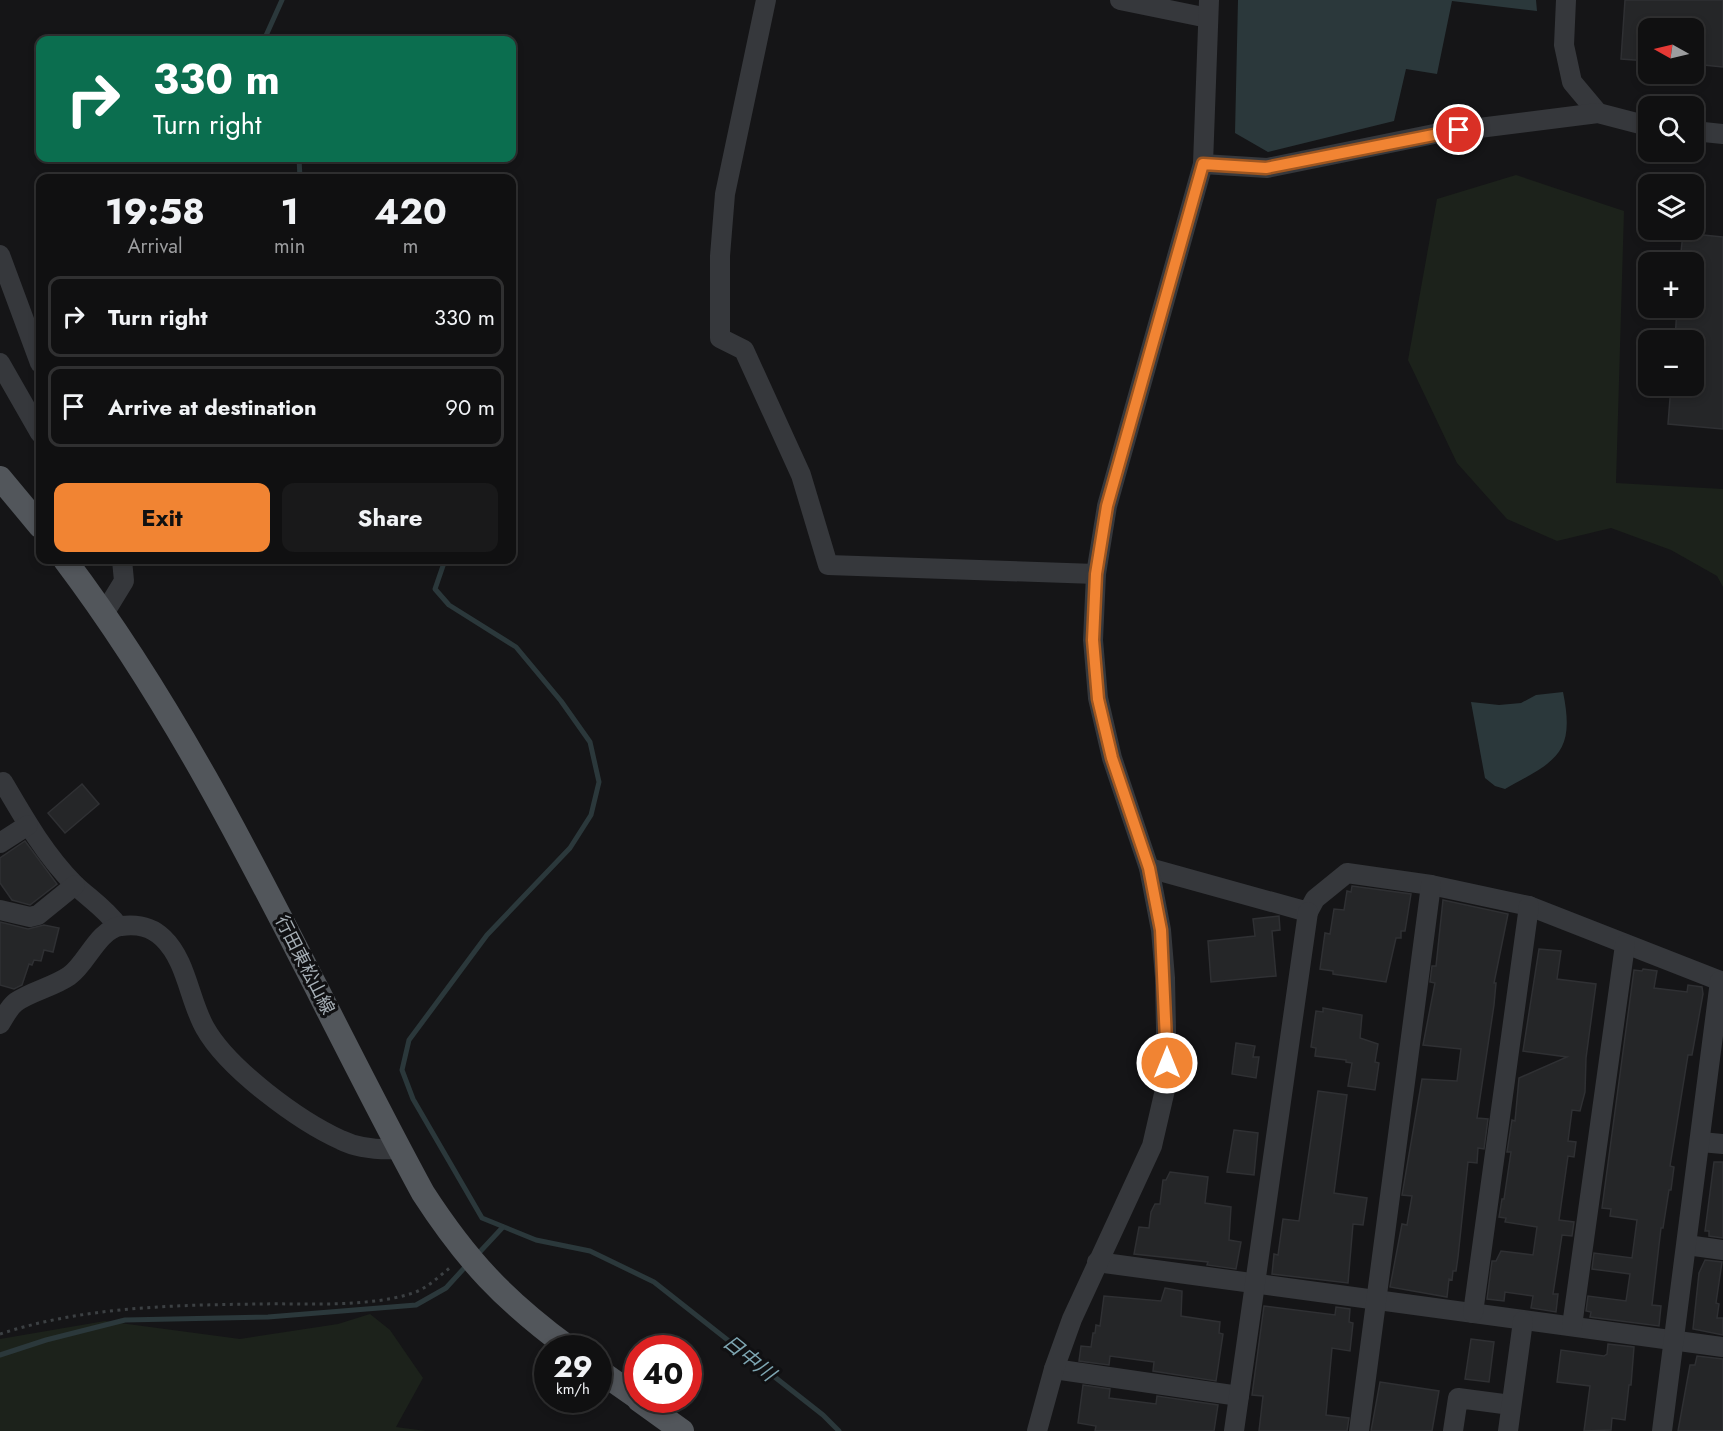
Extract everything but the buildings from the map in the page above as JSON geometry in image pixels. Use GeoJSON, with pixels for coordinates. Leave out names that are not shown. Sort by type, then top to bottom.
{"type":"FeatureCollection","features":[{"type":"Feature","properties":{"kind":"main road"},"geometry":{"type":"LineString","coordinates":[[0,478],[36,521]]}},
{"type":"Feature","properties":{"kind":"main road","name":"行田東松山線"},"geometry":{"type":"LineString","coordinates":[[68,564],[105,612],[201,766],[257,869],[423,1193],[466,1255],[498,1292],[553,1335]]}},
{"type":"Feature","properties":{"kind":"main road"},"geometry":{"type":"LineString","coordinates":[[657,1413],[682,1431]]}},
{"type":"Feature","properties":{"kind":"street"},"geometry":{"type":"LineString","coordinates":[[766,0],[725,194],[720,256],[720,338],[744,350],[801,475],[828,565],[1096,574]]}},
{"type":"Feature","properties":{"kind":"street"},"geometry":{"type":"LineString","coordinates":[[1037,1431],[1053,1369],[1097,1262],[1152,1146],[1167,1081],[1165,978],[1161,930],[1149,868],[1112,758],[1098,699],[1093,640],[1096,574],[1107,506],[1203,164],[1209,9],[1120,0]]}},
{"type":"Feature","properties":{"kind":"street"},"geometry":{"type":"LineString","coordinates":[[1566,0],[1564,45],[1572,82],[1598,113]]}},
{"type":"Feature","properties":{"kind":"street"},"geometry":{"type":"LineString","coordinates":[[1203,164],[1266,168],[1439,133],[1598,113],[1638,123]]}},
{"type":"Feature","properties":{"kind":"street"},"geometry":{"type":"LineString","coordinates":[[1704,132],[1723,134]]}},
{"type":"Feature","properties":{"kind":"street"},"geometry":{"type":"LineString","coordinates":[[0,255],[36,352]]}},
{"type":"Feature","properties":{"kind":"street"},"geometry":{"type":"LineString","coordinates":[[0,363],[36,426]]}},
{"type":"Feature","properties":{"kind":"street"},"geometry":{"type":"LineString","coordinates":[[105,612],[120,591],[124,581],[122,564]]}},
{"type":"Feature","properties":{"kind":"street"},"geometry":{"type":"LineString","coordinates":[[3,782],[49,856],[75,885],[109,913],[118,927]]}},
{"type":"Feature","properties":{"kind":"street"},"geometry":{"type":"LineString","coordinates":[[0,843],[28,825]]}},
{"type":"Feature","properties":{"kind":"street"},"geometry":{"type":"LineString","coordinates":[[1149,868],[1308,912]]}},
{"type":"Feature","properties":{"kind":"street"},"geometry":{"type":"LineString","coordinates":[[1234,1431],[1308,912],[1315,899],[1347,873],[1431,885],[1529,906],[1721,982],[1717,1051],[1702,1107],[1701,1142],[1662,1431]]}},
{"type":"Feature","properties":{"kind":"street"},"geometry":{"type":"LineString","coordinates":[[0,910],[30,917],[38,915],[75,885]]}},
{"type":"Feature","properties":{"kind":"street"},"geometry":{"type":"LineString","coordinates":[[1359,1431],[1431,885]]}},
{"type":"Feature","properties":{"kind":"street"},"geometry":{"type":"LineString","coordinates":[[1473,1313],[1529,906]]}},
{"type":"Feature","properties":{"kind":"street"},"geometry":{"type":"LineString","coordinates":[[0,1024],[7,1002],[70,975],[99,941],[118,927],[147,926],[164,938],[181,966],[204,1027],[222,1052],[243,1073],[306,1119],[342,1141],[368,1148],[399,1149]]}},
{"type":"Feature","properties":{"kind":"street"},"geometry":{"type":"LineString","coordinates":[[1572,1326],[1625,945]]}},
{"type":"Feature","properties":{"kind":"street"},"geometry":{"type":"LineString","coordinates":[[1701,1142],[1723,1144]]}},
{"type":"Feature","properties":{"kind":"street"},"geometry":{"type":"LineString","coordinates":[[1687,1245],[1723,1251]]}},
{"type":"Feature","properties":{"kind":"street"},"geometry":{"type":"LineString","coordinates":[[1097,1262],[1723,1347]]}},
{"type":"Feature","properties":{"kind":"street"},"geometry":{"type":"LineString","coordinates":[[1508,1431],[1523,1321]]}},
{"type":"Feature","properties":{"kind":"street"},"geometry":{"type":"LineString","coordinates":[[1053,1369],[1239,1396]]}},
{"type":"Feature","properties":{"kind":"street"},"geometry":{"type":"LineString","coordinates":[[1453,1431],[1458,1398],[1511,1405]]}},
{"type":"Feature","properties":{"kind":"path"},"geometry":{"type":"LineString","coordinates":[[0,1334],[45,1321],[110,1310],[260,1304],[338,1304],[404,1294],[429,1285],[466,1255]]}},
{"type":"Feature","properties":{"kind":"shaded area"},"geometry":{"type":"Polygon","coordinates":[[[1238,0],[1536,0],[1537,11],[1452,1],[1437,74],[1406,69],[1394,121],[1268,152],[1235,133],[1238,0]]]}},
{"type":"Feature","properties":{"kind":"shaded area"},"geometry":{"type":"Polygon","coordinates":[[[1516,175],[1624,211],[1616,483],[1723,489],[1723,587],[1717,576],[1671,550],[1611,528],[1557,541],[1507,519],[1457,463],[1408,360],[1437,199],[1516,175]]]}},
{"type":"Feature","properties":{"kind":"shaded area"},"geometry":{"type":"Polygon","coordinates":[[[1563,692],[1566,730],[1564,743],[1558,754],[1537,771],[1505,789],[1495,786],[1485,778],[1471,702],[1499,705],[1521,703],[1536,695],[1563,692]]]}},
{"type":"Feature","properties":{"kind":"shaded area"},"geometry":{"type":"Polygon","coordinates":[[[370,1314],[390,1330],[423,1378],[396,1427],[426,1431],[0,1431],[0,1339],[105,1321],[240,1339],[338,1324],[370,1314]]]}},
{"type":"Feature","properties":{"kind":"waterway"},"geometry":{"type":"LineString","coordinates":[[266,36],[282,0]]}},
{"type":"Feature","properties":{"kind":"waterway"},"geometry":{"type":"LineString","coordinates":[[299,162],[300,174]]}},
{"type":"Feature","properties":{"kind":"waterway","name":"日中川"},"geometry":{"type":"LineString","coordinates":[[444,564],[435,589],[449,605],[516,647],[561,701],[590,742],[599,782],[591,815],[570,848],[487,935],[409,1040],[402,1070],[413,1099],[482,1218],[536,1240],[590,1251],[654,1282],[823,1415],[839,1431]]}},
{"type":"Feature","properties":{"kind":"waterway"},"geometry":{"type":"LineString","coordinates":[[476,1256],[503,1227]]}},
{"type":"Feature","properties":{"kind":"waterway"},"geometry":{"type":"LineString","coordinates":[[0,1355],[46,1340],[125,1320],[268,1317],[416,1305],[446,1288],[467,1265]]}},
{"type":"Feature","properties":{"kind":"route"},"geometry":{"type":"LineString","coordinates":[[1167,1063],[1165,978],[1161,930],[1149,868],[1112,758],[1098,699],[1093,640],[1096,574],[1107,506],[1203,164],[1266,168],[1459,130]]}}]}
